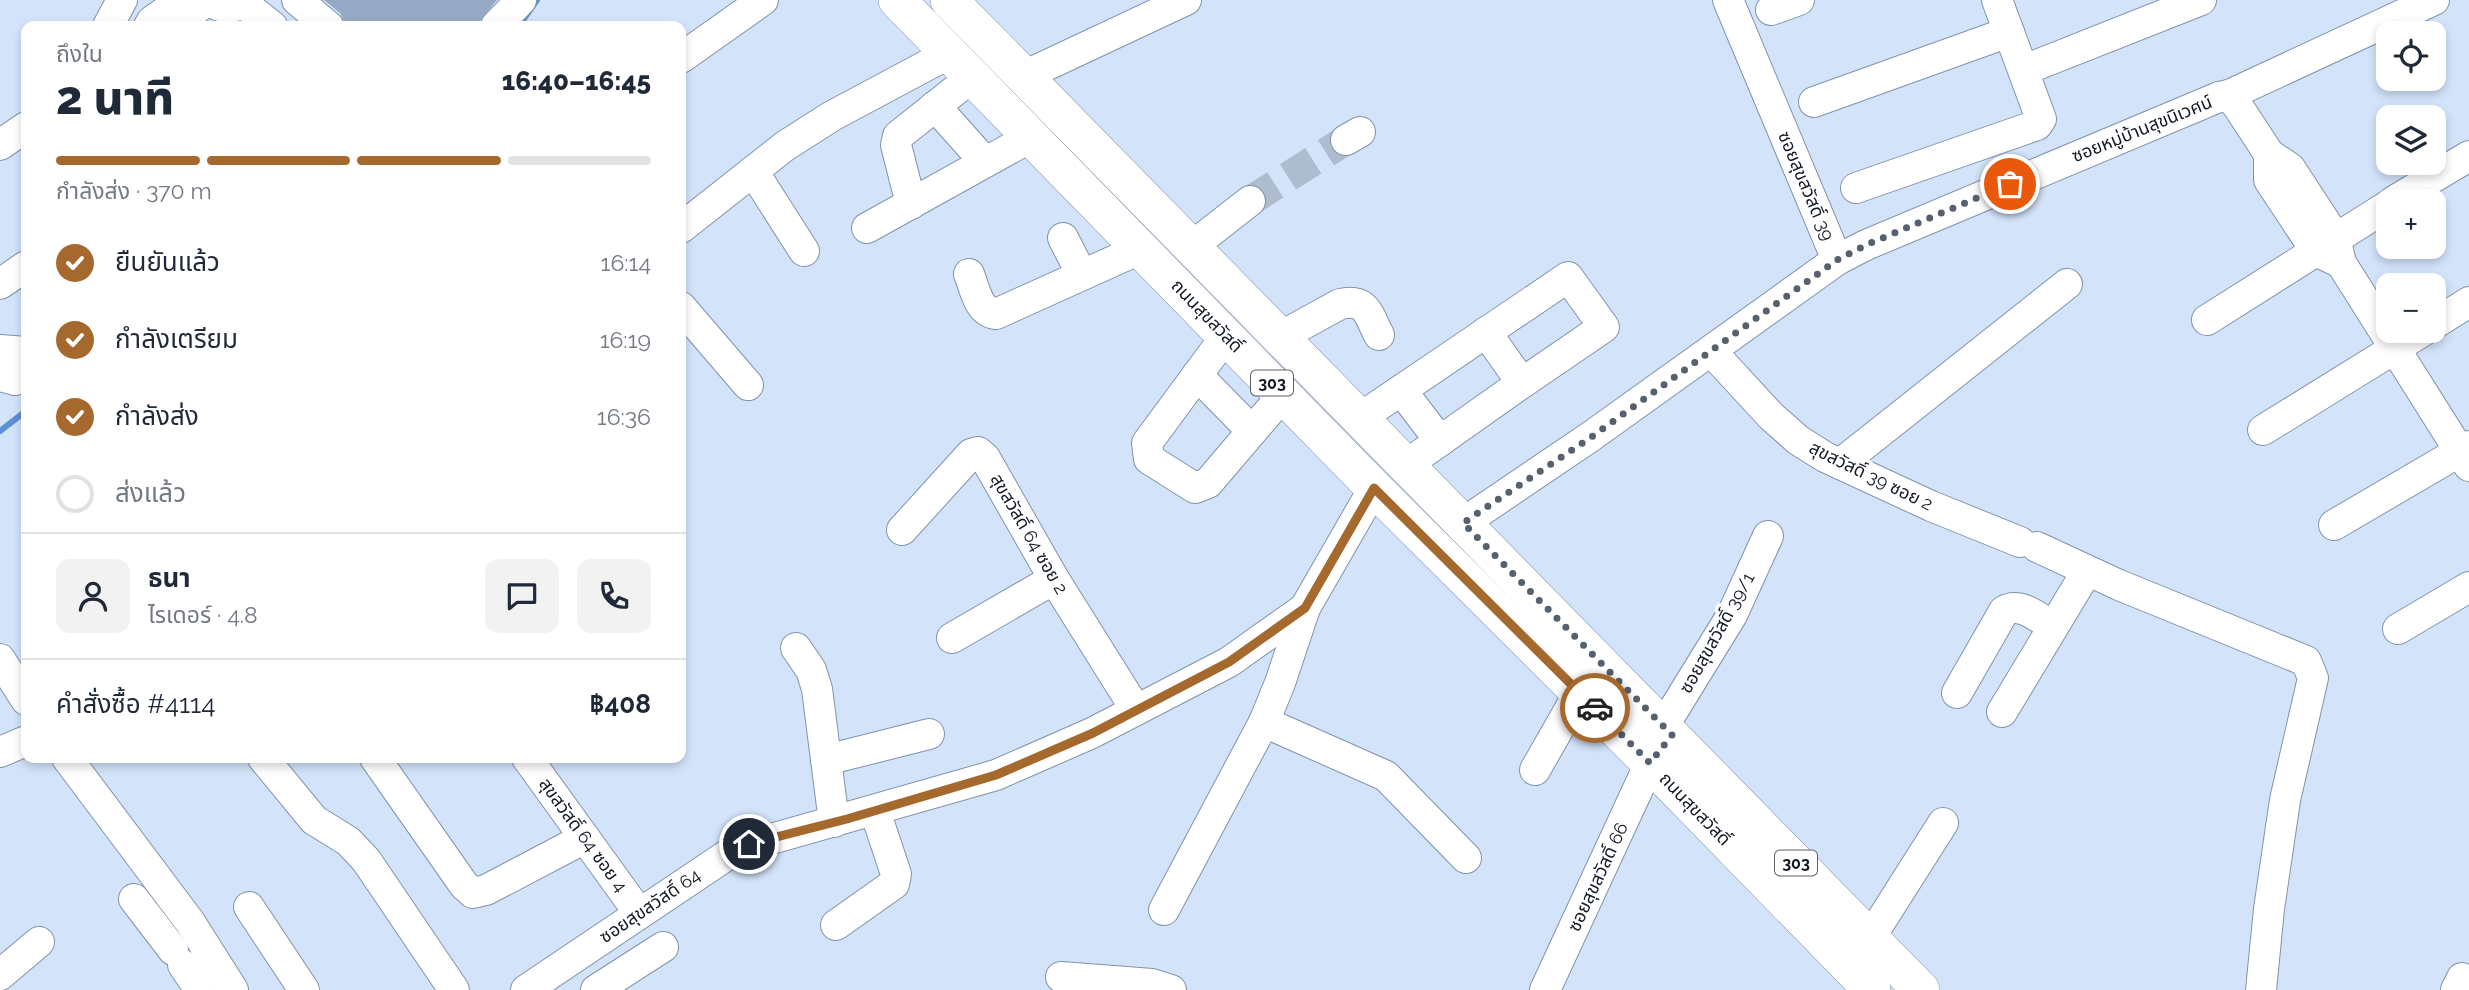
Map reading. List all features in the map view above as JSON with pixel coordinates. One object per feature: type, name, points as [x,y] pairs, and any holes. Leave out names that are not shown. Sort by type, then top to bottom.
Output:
[{"type":"main road","name":"ถนนสุขสวัสดิ์","points":[[897,0],[1374,488],[1579,692],[1662,742],[1870,937],[1921,990]]},
{"type":"main road","name":"ถนนสุขสวัสดิ์","points":[[949,0],[1463,523],[1662,742],[1872,990]]},
{"type":"street","points":[[111,21],[122,0]]},
{"type":"street","points":[[153,20],[182,0]]},
{"type":"street","points":[[153,20],[209,0],[220,7],[228,8],[244,1],[266,21]]},
{"type":"street","points":[[297,0],[322,21]]},
{"type":"street","points":[[501,21],[521,0]]},
{"type":"street","points":[[686,54],[763,0]]},
{"type":"street","name":"ซอยสุขสวัสดิ์ 39","points":[[1463,523],[1590,438],[1837,260],[1728,0]]},
{"type":"street","points":[[1771,10],[1799,0]]},
{"type":"street","points":[[1856,188],[2037,125],[2041,119],[2039,111],[1997,0]]},
{"type":"street","points":[[2024,70],[2201,0]]},
{"type":"street","points":[[2229,96],[2434,0]]},
{"type":"street","points":[[1024,76],[1167,4]]},
{"type":"street","points":[[1814,102],[2009,32]]},
{"type":"street","points":[[911,204],[896,145],[898,136],[935,106],[961,65]]},
{"type":"street","points":[[686,224],[785,146],[832,116],[961,65]]},
{"type":"street","name":"ซอยหมู่บ้านสุขนิเวศน์","points":[[1837,260],[1866,245],[2107,143],[2219,97],[2229,96],[2269,154],[2269,180],[2330,251]]},
{"type":"street","points":[[935,106],[985,162]]},
{"type":"street","points":[[0,145],[21,130]]},
{"type":"street","points":[[867,228],[1031,137]]},
{"type":"street","points":[[2414,189],[2469,156]]},
{"type":"street","points":[[753,171],[804,251]]},
{"type":"street","points":[[1191,247],[1250,201]]},
{"type":"street","points":[[2207,320],[2330,251],[2376,215]]},
{"type":"street","points":[[1063,238],[1082,275]]},
{"type":"street","points":[[969,274],[982,308],[988,313],[996,314],[1140,248]]},
{"type":"street","points":[[2330,251],[2466,455],[2334,525]]},
{"type":"street","points":[[0,284],[21,269]]},
{"type":"street","points":[[1360,418],[1568,277],[1604,327],[1406,465]]},
{"type":"street","points":[[1839,464],[2067,285]]},
{"type":"street","points":[[1280,337],[1340,304],[1349,302],[1358,302],[1363,306],[1379,335]]},
{"type":"street","points":[[2446,316],[2469,302]]},
{"type":"street","points":[[686,313],[748,385]]},
{"type":"street","points":[[1486,332],[1522,383]]},
{"type":"street","points":[[1226,336],[1147,443],[1149,459],[1195,488],[1200,488],[1208,483],[1283,395]]},
{"type":"street","points":[[2263,430],[2403,343]]},
{"type":"street","points":[[0,350],[21,352]]},
{"type":"street","name":"สุขสวัสดิ์ 39 ซอย 2","points":[[1711,352],[1771,416],[1798,440],[1839,464],[1931,506],[2029,544],[2087,571],[2306,661],[2313,678],[2285,800],[2269,909],[2261,990]]},
{"type":"street","points":[[1197,375],[1252,431]]},
{"type":"street","points":[[0,376],[15,380],[21,378]]},
{"type":"street","points":[[1401,390],[1440,441]]},
{"type":"street","name":"สุขสวัสดิ์ 64 ซอย 2","points":[[902,530],[971,454],[978,452],[985,458],[1054,579],[1136,710]]},
{"type":"street","name":"ซอยสุขสวัสดิ์ 64","points":[[526,990],[569,978],[639,913],[736,849],[996,775],[1093,733],[1229,662],[1305,608],[1374,488]]},
{"type":"street","name":"ซอยสุขสวัสดิ์ 39/1","points":[[1662,742],[1732,615],[1768,537]]},
{"type":"street","points":[[2002,712],[2087,571]]},
{"type":"street","points":[[952,638],[1054,579]]},
{"type":"street","points":[[2398,629],[2469,587]]},
{"type":"street","points":[[1957,692],[2004,611],[2012,606],[2020,607],[2053,626]]},
{"type":"street","points":[[1164,910],[1264,722],[1305,608]]},
{"type":"street","points":[[796,648],[811,670],[817,689],[834,822]]},
{"type":"street","points":[[0,659],[21,692]]},
{"type":"street","points":[[1535,770],[1579,692]]},
{"type":"street","points":[[1264,722],[1385,776],[1466,859]]},
{"type":"street","points":[[826,760],[929,734]]},
{"type":"street","name":"ซอยสุขสวัสดิ์ 66","points":[[1545,990],[1662,742]]},
{"type":"street","points":[[0,752],[21,743]]},
{"type":"street","points":[[71,763],[190,922],[233,990]]},
{"type":"street","points":[[267,763],[314,820],[348,841],[366,860],[454,990]]},
{"type":"street","points":[[378,763],[464,885],[473,893],[486,890],[584,838]]},
{"type":"street","name":"สุขสวัสดิ์ 64 ซอย 4","points":[[531,763],[639,913]]},
{"type":"street","points":[[836,925],[894,884],[896,874],[875,811]]},
{"type":"street","points":[[1870,937],[1943,823]]},
{"type":"street","points":[[134,899],[200,990]]},
{"type":"street","points":[[249,906],[304,990]]},
{"type":"street","points":[[0,975],[39,942]]},
{"type":"street","points":[[596,990],[663,947]]},
{"type":"street","points":[[1060,978],[1152,984],[1171,990]]},
{"type":"building","points":[[324,0],[497,0],[480,21],[344,21],[340,13]]},
{"type":"waterway","points":[[522,21],[537,0]]},
{"type":"waterway","points":[[0,431],[21,415]]},
{"type":"tunnel","points":[[1250,201],[1346,140]]},
{"type":"way so far","points":[[1595,708],[1650,763],[1672,735],[1463,523],[1590,438],[1837,260],[2010,184]]},
{"type":"route","points":[[749,844],[847,819],[996,775],[1093,733],[1229,662],[1305,608],[1374,488],[1595,708]]}]
